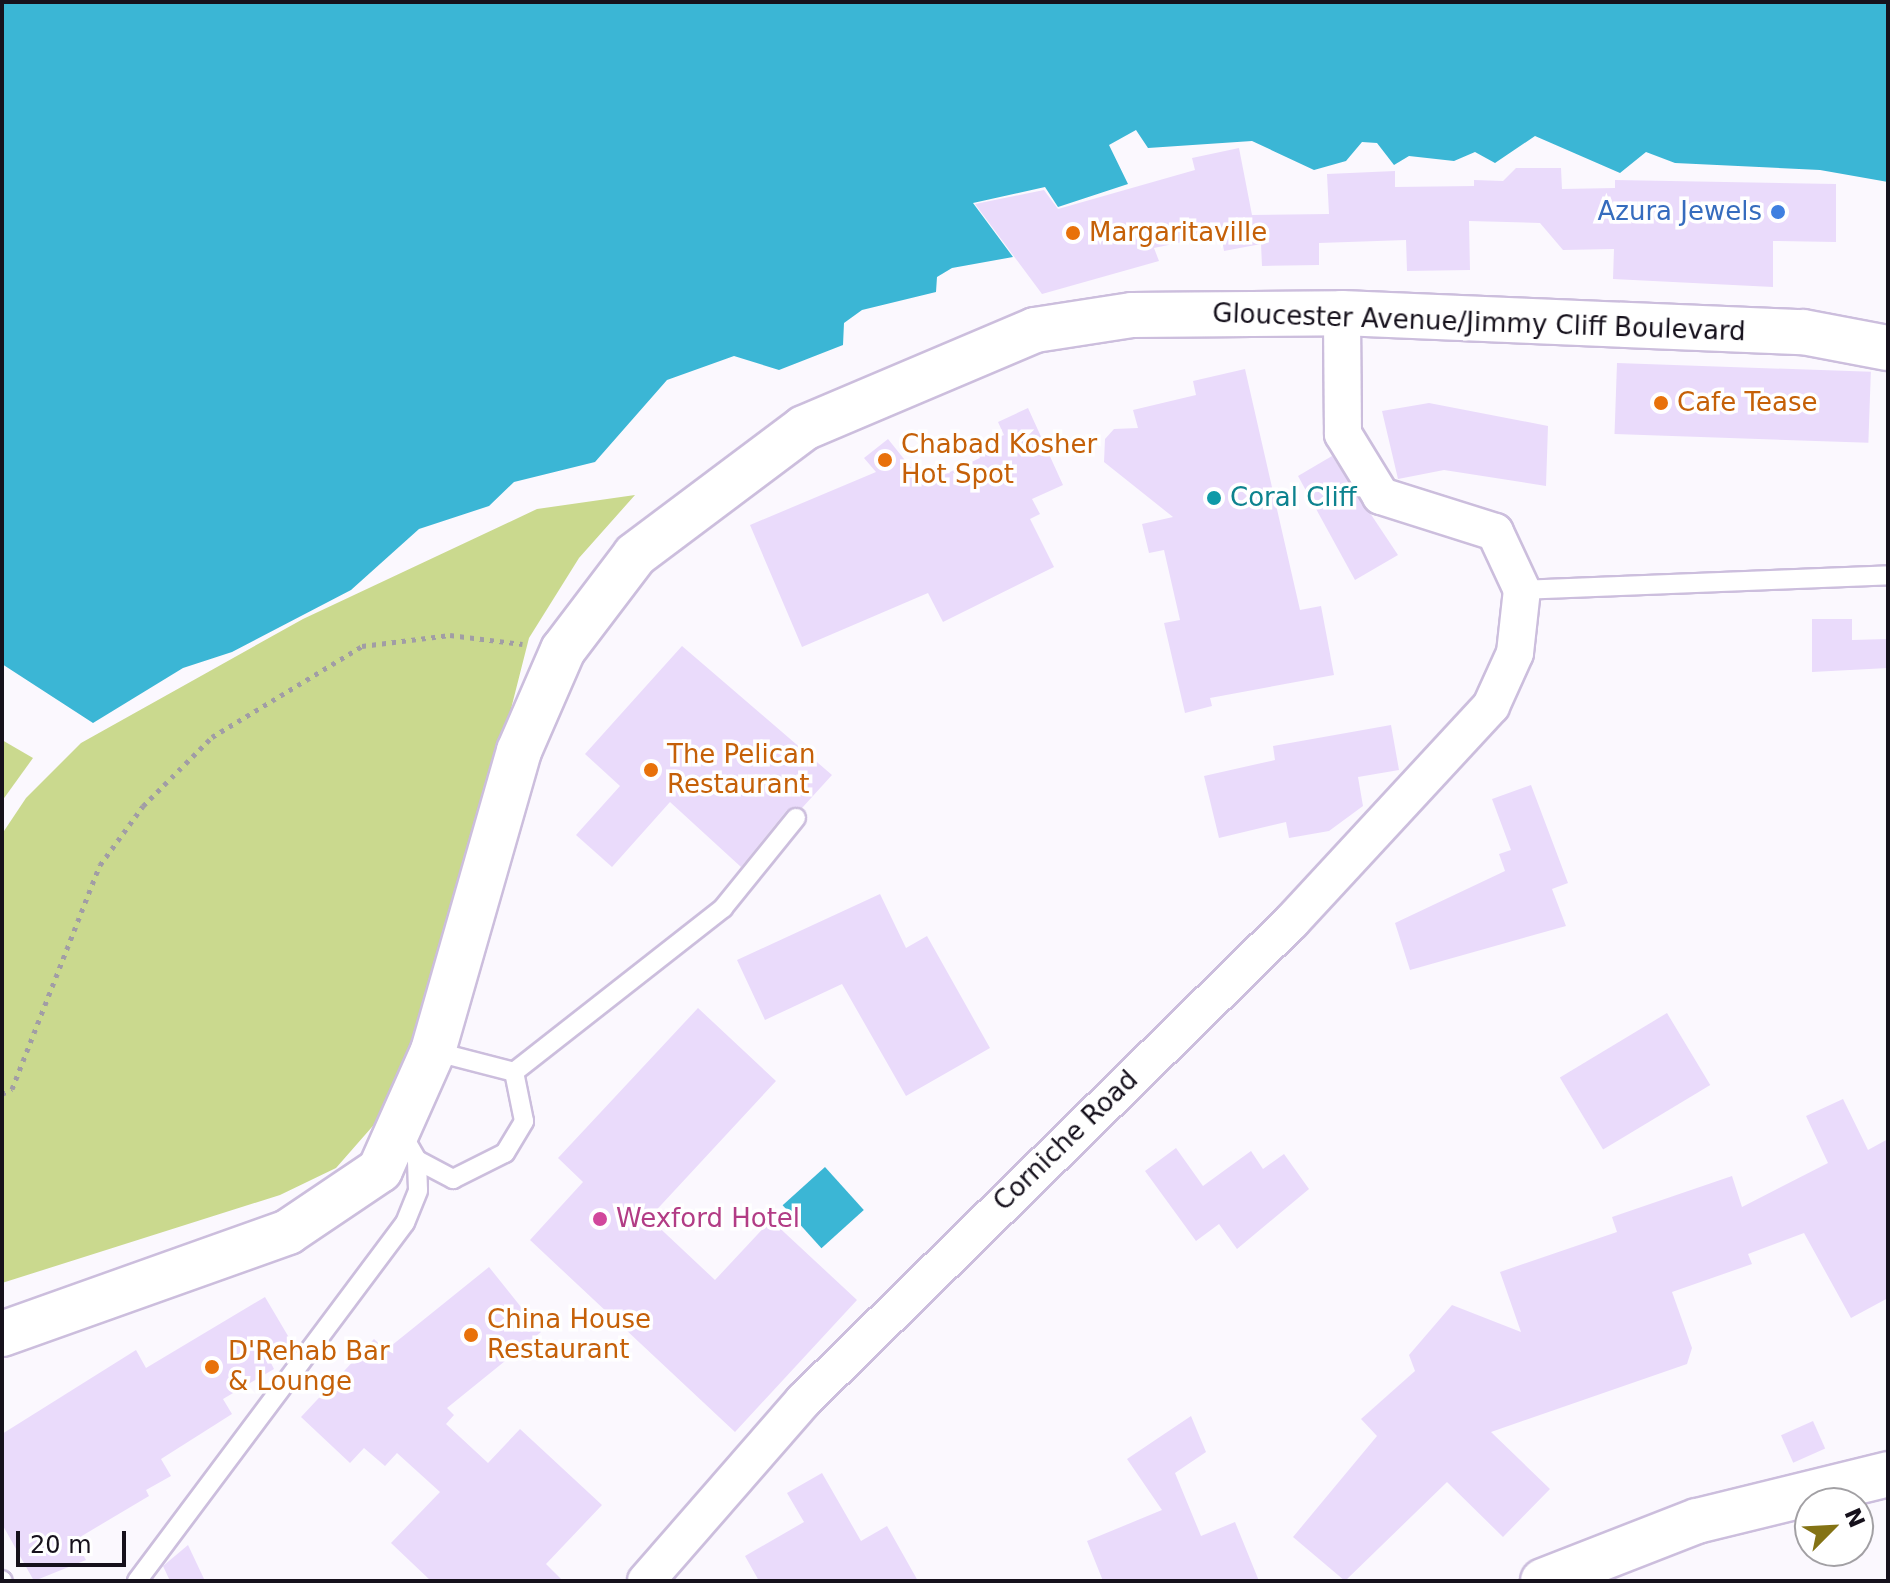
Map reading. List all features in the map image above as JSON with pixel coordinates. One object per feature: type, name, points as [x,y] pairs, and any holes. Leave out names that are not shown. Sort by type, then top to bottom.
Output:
[{"type":"main road","name":"Gloucester Avenue/Jimmy Cliff Boulevard","points":[[2,1334],[288,1232],[380,1170],[408,1145],[519,751],[563,650],[635,555],[804,428],[1035,330],[1132,315],[1342,313],[1803,332],[1888,348]]},
{"type":"main road","points":[[1543,1581],[1697,1521],[1888,1474]]},
{"type":"street","points":[[1342,313],[1343,434],[1381,496],[1495,532],[1522,590]]},
{"type":"street","name":"Corniche Road","points":[[646,1581],[803,1401],[1292,921],[1491,706],[1515,653],[1522,590]]},
{"type":"lane","points":[[1522,590],[1888,575]]},
{"type":"lane","points":[[514,1072],[723,908],[796,818]]},
{"type":"lane","points":[[433,1051],[514,1072]]},
{"type":"lane","points":[[408,1145],[453,1179],[505,1153],[524,1121],[514,1072]]},
{"type":"lane","points":[[137,1581],[405,1223],[418,1190],[408,1145]]},
{"type":"path","points":[[2,1094],[12,1089],[100,865],[143,806],[212,737],[362,646],[450,635],[563,650]]},
{"type":"green space","points":[[635,495],[579,558],[529,638],[425,1048],[393,1103],[336,1168],[280,1195],[2,1283],[2,834],[26,798],[81,743],[303,619],[537,509]]},
{"type":"green space","points":[[2,740],[33,758],[2,801]]},
{"type":"water","points":[[2,2],[1888,2],[1888,182],[1820,170],[1675,163],[1646,152],[1620,173],[1535,136],[1495,163],[1475,152],[1454,161],[1409,156],[1394,165],[1377,143],[1362,142],[1346,161],[1314,170],[1252,141],[1148,148],[1136,130],[1109,145],[1128,184],[1058,207],[1045,187],[973,203],[1013,257],[952,268],[937,277],[936,292],[862,310],[844,323],[843,345],[779,370],[734,356],[667,380],[595,462],[514,482],[489,506],[419,529],[351,590],[232,652],[183,668],[93,723],[2,664]]},
{"type":"water","points":[[825,1167],[864,1210],[821,1248],[783,1205]]},
{"type":"building","points":[[1239,148],[1252,215],[1329,214],[1327,174],[1395,171],[1395,187],[1474,186],[1474,180],[1503,181],[1516,168],[1561,168],[1562,189],[1615,188],[1615,180],[1836,184],[1836,242],[1773,241],[1773,287],[1613,279],[1614,249],[1563,250],[1540,223],[1469,221],[1470,270],[1407,271],[1406,240],[1319,243],[1319,265],[1262,266],[1261,244],[1224,251],[1221,234],[1154,248],[1159,261],[1042,294],[975,204],[1044,190],[1058,209],[1195,170],[1192,158]]},
{"type":"building","points":[[1617,363],[1871,372],[1868,443],[1615,434]]},
{"type":"building","name":"Coral Cliff","points":[[1245,369],[1300,610],[1321,606],[1334,675],[1210,698],[1212,706],[1185,713],[1164,623],[1180,620],[1164,550],[1149,553],[1142,524],[1173,517],[1104,462],[1105,439],[1114,429],[1138,428],[1133,410],[1196,395],[1193,381]]},
{"type":"building","points":[[1429,403],[1548,426],[1546,486],[1444,470],[1398,479],[1382,411]]},
{"type":"building","points":[[1028,408],[1063,485],[1032,499],[1040,514],[1030,519],[1054,567],[943,622],[928,593],[802,647],[750,525],[876,472],[864,458],[888,439],[924,484],[980,458],[975,448],[1004,435],[998,422]]},
{"type":"building","points":[[1332,456],[1398,555],[1355,580],[1298,476]]},
{"type":"building","points":[[1812,619],[1852,619],[1852,640],[1888,639],[1888,668],[1812,672]]},
{"type":"building","points":[[682,646],[832,775],[802,808],[787,810],[741,867],[670,802],[612,867],[576,835],[620,786],[585,754]]},
{"type":"building","points":[[1391,725],[1399,770],[1358,777],[1363,806],[1329,831],[1289,838],[1286,822],[1219,838],[1204,776],[1275,760],[1273,746]]},
{"type":"building","points":[[1531,785],[1568,883],[1552,889],[1566,926],[1410,970],[1395,923],[1505,871],[1499,854],[1511,850],[1492,799]]},
{"type":"building","points":[[880,894],[906,948],[927,936],[990,1048],[906,1096],[842,984],[765,1020],[737,960]]},
{"type":"building","name":"Wexford Hotel","points":[[698,1008],[776,1081],[649,1218],[715,1280],[771,1220],[857,1300],[735,1432],[530,1240],[583,1182],[558,1158]]},
{"type":"building","points":[[1667,1013],[1710,1085],[1603,1149],[1560,1077]]},
{"type":"building","points":[[1843,1099],[1868,1150],[1888,1139],[1888,1298],[1851,1318],[1804,1233],[1748,1254],[1752,1264],[1672,1292],[1692,1348],[1687,1364],[1491,1432],[1550,1489],[1503,1537],[1447,1482],[1345,1581],[1293,1537],[1377,1436],[1361,1419],[1415,1371],[1409,1355],[1452,1305],[1521,1332],[1500,1272],[1617,1232],[1612,1217],[1732,1176],[1742,1207],[1828,1163],[1806,1116]]},
{"type":"building","points":[[1176,1148],[1203,1186],[1251,1151],[1263,1169],[1284,1154],[1309,1189],[1237,1249],[1219,1224],[1196,1241],[1145,1171]]},
{"type":"building","points":[[489,1267],[541,1332],[447,1408],[454,1415],[446,1424],[488,1463],[520,1429],[602,1505],[546,1564],[563,1581],[431,1581],[391,1543],[440,1492],[397,1453],[385,1466],[364,1448],[350,1463],[301,1417],[374,1339],[386,1350]]},
{"type":"building","points":[[265,1297],[291,1341],[267,1355],[274,1369],[223,1399],[232,1414],[161,1459],[171,1476],[146,1490],[149,1496],[75,1540],[86,1560],[34,1581],[2,1524],[2,1434],[136,1350],[146,1368]]},
{"type":"building","points":[[1191,1416],[1206,1452],[1175,1473],[1201,1536],[1235,1522],[1259,1581],[1103,1581],[1087,1541],[1162,1510],[1127,1459]]},
{"type":"building","points":[[1813,1421],[1825,1448],[1793,1463],[1781,1435]]},
{"type":"building","points":[[822,1473],[861,1541],[887,1526],[918,1581],[759,1581],[745,1556],[804,1522],[787,1493]]},
{"type":"building","points":[[188,1545],[205,1581],[170,1581],[163,1566]]},
{"type":"place","name":"Azura Jewels","points":[[1778,212]]},
{"type":"place","name":"Margaritaville","points":[[1073,233]]},
{"type":"place","name":"Cafe Tease","points":[[1661,403]]},
{"type":"place","name":"Chabad Kosher Hot Spot","points":[[885,460]]},
{"type":"place","name":"Coral Cliff","points":[[1214,498]]},
{"type":"place","name":"The Pelican Restaurant","points":[[651,770]]},
{"type":"place","name":"Wexford Hotel","points":[[600,1219]]},
{"type":"place","name":"China House Restaurant","points":[[471,1335]]},
{"type":"place","name":"D'Rehab Bar & Lounge","points":[[212,1367]]}]
